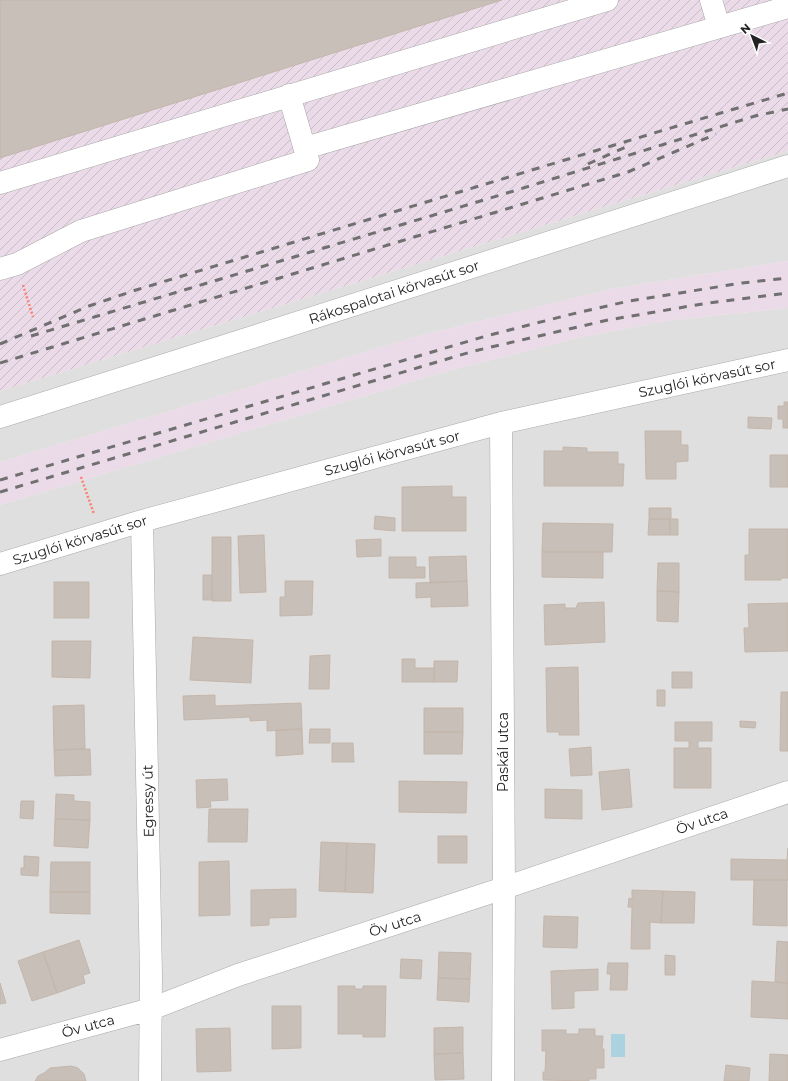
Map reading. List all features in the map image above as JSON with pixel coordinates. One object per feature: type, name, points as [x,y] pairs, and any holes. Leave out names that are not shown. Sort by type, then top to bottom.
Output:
[{"type":"street","points":[[0,183],[607,0]]},
{"type":"street","points":[[711,0],[718,27]]},
{"type":"street","points":[[305,148],[788,7]]},
{"type":"street","points":[[0,268],[17,264],[81,231],[308,160],[290,95]]},
{"type":"street","name":"Rákospalotai körvasút sor","points":[[0,417],[788,166]]},
{"type":"street","name":"Szuglói körvasút sor","points":[[0,564],[142,521],[501,423],[788,360]]},
{"type":"street","name":"Paskál utca","points":[[501,423],[504,888],[503,1081]]},
{"type":"street","name":"Egressy út","points":[[142,521],[151,975],[150,1081]]},
{"type":"street","name":"Öv utca","points":[[0,1050],[151,1009],[238,975],[504,888],[788,792]]},
{"type":"path","points":[[24,290],[34,317]]},
{"type":"path","points":[[81,477],[87,496]]},
{"type":"shaded area","points":[[0,0],[788,0],[788,151],[0,391]]},
{"type":"shaded area","points":[[788,151],[788,261],[611,289],[415,337],[0,462],[0,391]]},
{"type":"shaded area","points":[[788,261],[788,308],[666,321],[582,337],[451,370],[0,505],[0,462],[415,337],[611,289]]},
{"type":"shaded area","points":[[788,308],[788,1081],[0,1081],[0,505],[451,370],[582,337],[666,321]]},
{"type":"water","points":[[611,1034],[625,1034],[625,1057],[611,1057]]},
{"type":"building","points":[[0,0],[502,0],[0,158]]},
{"type":"building","points":[[784,402],[788,402],[788,428],[783,428],[783,419],[778,419],[778,406],[784,406]]},
{"type":"building","points":[[748,417],[772,418],[771,429],[748,428]]},
{"type":"building","points":[[645,431],[681,431],[681,445],[688,445],[688,461],[676,462],[676,479],[646,479]]},
{"type":"building","points":[[563,447],[587,448],[587,452],[618,452],[618,464],[624,464],[623,486],[544,486],[544,451],[563,451]]},
{"type":"building","points":[[770,455],[788,455],[788,487],[770,487]]},
{"type":"building","points":[[452,486],[452,497],[466,497],[466,531],[402,531],[402,487]]},
{"type":"building","points":[[649,508],[671,508],[671,519],[649,519]]},
{"type":"building","points":[[375,516],[395,518],[395,531],[374,529]]},
{"type":"building","points":[[649,519],[670,519],[670,535],[648,535]]},
{"type":"building","points":[[670,519],[678,519],[678,535],[670,535]]},
{"type":"building","points":[[543,523],[613,524],[612,552],[542,552]]},
{"type":"building","points":[[749,529],[788,529],[788,578],[781,578],[781,580],[745,580],[745,555],[749,555]]},
{"type":"building","points":[[264,535],[266,592],[240,593],[238,536]]},
{"type":"building","points":[[212,537],[231,537],[231,601],[212,601]]},
{"type":"building","points":[[381,539],[381,556],[357,557],[356,540]]},
{"type":"building","points":[[542,552],[603,552],[603,578],[542,577]]},
{"type":"building","points":[[466,556],[467,581],[430,583],[429,557]]},
{"type":"building","points":[[389,557],[416,557],[416,567],[425,567],[425,578],[389,578]]},
{"type":"building","points":[[658,563],[679,563],[679,592],[657,591]]},
{"type":"building","points":[[203,575],[212,575],[212,600],[203,600]]},
{"type":"building","points":[[285,581],[313,581],[312,615],[280,616],[280,597],[285,597]]},
{"type":"building","points":[[467,581],[468,606],[431,607],[431,597],[416,598],[416,583]]},
{"type":"building","points":[[54,582],[89,582],[89,618],[54,618]]},
{"type":"building","points":[[657,591],[679,592],[678,622],[657,621]]},
{"type":"building","points":[[604,602],[605,642],[545,645],[544,605],[565,604],[565,608],[576,608],[578,603]]},
{"type":"building","points":[[788,603],[788,651],[745,652],[744,628],[749,628],[748,604]]},
{"type":"building","points":[[193,637],[253,640],[251,683],[190,680]]},
{"type":"building","points":[[52,641],[91,641],[90,678],[52,677]]},
{"type":"building","points":[[330,655],[329,689],[309,689],[310,656]]},
{"type":"building","points":[[402,659],[415,659],[415,668],[434,668],[434,682],[402,682]]},
{"type":"building","points":[[434,661],[458,661],[457,682],[434,682]]},
{"type":"building","points":[[578,667],[579,735],[559,735],[559,732],[547,732],[546,668]]},
{"type":"building","points":[[672,672],[692,672],[692,688],[672,688]]},
{"type":"building","points":[[657,690],[665,690],[665,706],[657,706]]},
{"type":"building","points":[[781,692],[788,692],[788,751],[780,751]]},
{"type":"building","points":[[215,695],[215,706],[301,703],[302,729],[267,731],[267,720],[250,721],[250,717],[184,720],[183,696]]},
{"type":"building","points":[[84,705],[85,749],[54,750],[53,706]]},
{"type":"building","points":[[424,708],[463,708],[463,732],[424,732]]},
{"type":"building","points":[[740,721],[756,722],[755,728],[740,727]]},
{"type":"building","points":[[675,722],[712,722],[712,741],[698,741],[698,748],[711,748],[711,788],[674,788],[674,748],[689,748],[689,741],[675,741]]},
{"type":"building","points":[[302,729],[303,754],[276,756],[276,730]]},
{"type":"building","points":[[310,729],[330,729],[330,743],[309,743]]},
{"type":"building","points":[[424,732],[463,732],[462,754],[424,754]]},
{"type":"building","points":[[332,743],[353,743],[354,762],[332,762]]},
{"type":"building","points":[[591,747],[592,775],[571,776],[569,749]]},
{"type":"building","points":[[90,749],[91,775],[55,776],[54,750]]},
{"type":"building","points":[[629,769],[632,807],[602,810],[599,772]]},
{"type":"building","points":[[227,779],[228,800],[210,801],[211,807],[197,808],[196,780]]},
{"type":"building","points":[[399,781],[467,782],[466,813],[399,812]]},
{"type":"building","points":[[545,789],[582,790],[582,819],[545,818]]},
{"type":"building","points":[[56,794],[74,795],[74,801],[90,802],[90,820],[55,819]]},
{"type":"building","points":[[21,801],[34,801],[33,819],[20,818]]},
{"type":"building","points":[[209,809],[248,809],[247,842],[208,842]]},
{"type":"building","points":[[55,819],[90,820],[88,848],[54,846]]},
{"type":"building","points":[[438,836],[467,836],[467,863],[438,863]]},
{"type":"building","points":[[321,842],[347,843],[345,892],[319,891]]},
{"type":"building","points":[[347,843],[375,844],[373,893],[345,892]]},
{"type":"building","points":[[788,848],[788,880],[731,880],[731,859],[787,860]]},
{"type":"building","points":[[24,856],[39,857],[38,876],[21,875],[21,868],[24,868]]},
{"type":"building","points":[[229,861],[230,915],[199,916],[199,862]]},
{"type":"building","points":[[51,862],[90,862],[90,892],[50,892]]},
{"type":"building","points":[[754,880],[787,880],[787,926],[753,925]]},
{"type":"building","points":[[296,889],[296,917],[269,918],[269,925],[251,926],[251,890]]},
{"type":"building","points":[[632,890],[663,891],[661,923],[650,922],[650,949],[631,949],[632,907],[628,907],[629,898],[632,899]]},
{"type":"building","points":[[663,891],[695,892],[694,923],[661,923]]},
{"type":"building","points":[[50,892],[90,892],[90,914],[50,913]]},
{"type":"building","points":[[544,916],[578,917],[577,948],[543,947]]},
{"type":"building","points":[[79,940],[90,973],[83,975],[85,983],[57,993],[43,952]]},
{"type":"building","points":[[777,941],[788,942],[788,983],[775,982]]},
{"type":"building","points":[[43,952],[57,993],[32,1001],[18,961]]},
{"type":"building","points":[[439,952],[471,953],[470,979],[438,978]]},
{"type":"building","points":[[665,955],[675,956],[675,975],[665,975]]},
{"type":"building","points":[[401,959],[422,960],[421,979],[400,978]]},
{"type":"building","points":[[608,963],[628,963],[627,990],[610,990],[611,974],[607,974]]},
{"type":"building","points":[[598,969],[598,990],[574,991],[574,1008],[552,1009],[551,971]]},
{"type":"building","points":[[438,978],[470,979],[469,1002],[437,1000]]},
{"type":"building","points":[[752,981],[788,983],[788,1019],[751,1017]]},
{"type":"building","points":[[0,983],[6,1003],[0,1004]]},
{"type":"building","points":[[338,986],[355,986],[355,989],[363,989],[363,986],[386,986],[385,1037],[363,1037],[363,1034],[338,1034]]},
{"type":"building","points":[[272,1006],[301,1006],[301,1048],[272,1049]]},
{"type":"building","points":[[463,1027],[463,1053],[434,1054],[434,1028]]},
{"type":"building","points":[[230,1028],[231,1071],[197,1072],[196,1029]]},
{"type":"building","points":[[579,1029],[595,1029],[595,1036],[603,1036],[602,1049],[604,1049],[604,1068],[596,1068],[596,1079],[589,1079],[589,1081],[543,1080],[546,1051],[542,1051],[542,1030],[566,1030],[566,1034],[579,1034]]},
{"type":"building","points":[[463,1053],[464,1079],[435,1080],[434,1054]]},
{"type":"building","points":[[770,1054],[788,1055],[788,1081],[769,1081]]},
{"type":"building","points":[[726,1065],[750,1068],[749,1081],[724,1081]]},
{"type":"building","points":[[71,1066],[78,1068],[84,1074],[86,1081],[35,1081],[38,1076],[50,1068]]},
{"type":"railway","points":[[0,344],[89,306],[136,290],[788,93]]},
{"type":"railway","points":[[31,336],[517,190],[755,116],[788,109]]},
{"type":"railway","points":[[0,363],[628,172],[716,134]]},
{"type":"railway","points":[[588,164],[630,145]]},
{"type":"railway","points":[[0,480],[486,336],[629,301],[742,283],[788,278]]},
{"type":"railway","points":[[0,492],[474,351],[608,320],[708,303],[788,293]]}]
